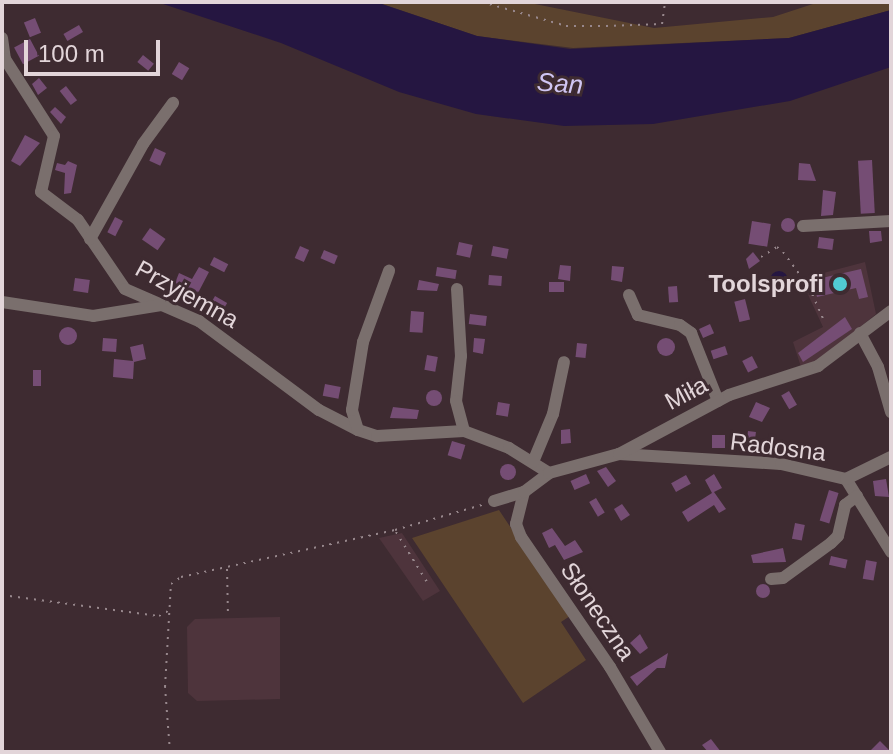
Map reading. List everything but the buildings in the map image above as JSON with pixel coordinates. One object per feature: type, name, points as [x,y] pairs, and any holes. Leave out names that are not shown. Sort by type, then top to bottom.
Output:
[{"type":"street","name":"Przyjemna","points":[[2,38],[5,59],[54,136],[41,192],[78,220],[125,289],[199,321],[319,410],[358,430],[377,436],[464,431],[533,462],[549,473]]},
{"type":"street","points":[[90,239],[143,144],[173,103]]},
{"type":"street","points":[[803,226],[891,221]]},
{"type":"street","points":[[358,430],[352,410],[363,342],[389,271]]},
{"type":"street","points":[[457,289],[459,410],[464,431]]},
{"type":"street","points":[[629,295],[638,315],[680,325],[691,333],[718,401]]},
{"type":"street","points":[[2,302],[93,316],[161,305]]},
{"type":"street","name":"Miła","points":[[494,501],[524,492],[549,473],[619,454],[718,401],[804,373],[891,311]]},
{"type":"street","points":[[860,333],[878,367],[891,412]]},
{"type":"street","points":[[533,462],[553,414],[564,362]]},
{"type":"street","points":[[450,430],[459,410]]},
{"type":"street","name":"Radosna","points":[[619,454],[781,464],[846,479],[891,552]]},
{"type":"street","points":[[846,479],[891,457]]},
{"type":"street","name":"Słoneczna","points":[[524,492],[516,524],[521,537],[610,667],[660,752]]},
{"type":"street","points":[[771,579],[783,578],[831,543],[838,536],[845,505],[857,496]]},
{"type":"path","points":[[482,2],[540,21],[606,26],[662,24],[665,2]]},
{"type":"path","points":[[761,257],[777,247],[783,252],[809,287],[823,318]]},
{"type":"path","points":[[170,752],[165,687],[171,584],[181,577],[395,530],[494,501]]},
{"type":"path","points":[[395,530],[427,582]]},
{"type":"path","points":[[227,567],[228,617]]},
{"type":"path","points":[[2,595],[159,616],[169,611]]},
{"type":"shaded area","points":[[376,2],[525,2],[654,28],[773,17],[819,2],[891,2],[891,10],[789,38],[573,48],[477,36]]},
{"type":"shaded area","points":[[865,262],[876,314],[822,358],[801,367],[793,342],[823,327],[804,286],[812,276]]},
{"type":"shaded area","points":[[499,510],[570,616],[561,622],[586,660],[523,703],[412,538]]},
{"type":"shaded area","points":[[402,533],[440,591],[423,601],[379,538]]},
{"type":"shaded area","points":[[280,617],[280,699],[197,701],[188,693],[187,627],[195,619]]},
{"type":"water","name":"San","points":[[157,2],[376,2],[477,36],[570,49],[789,38],[891,10],[891,67],[790,101],[653,124],[564,126],[476,114],[399,92],[281,43]]},
{"type":"water","points":[[779,271],[788,280],[779,289],[770,280]]},
{"type":"place","name":"Toolsprofi","points":[[840,284]]}]
